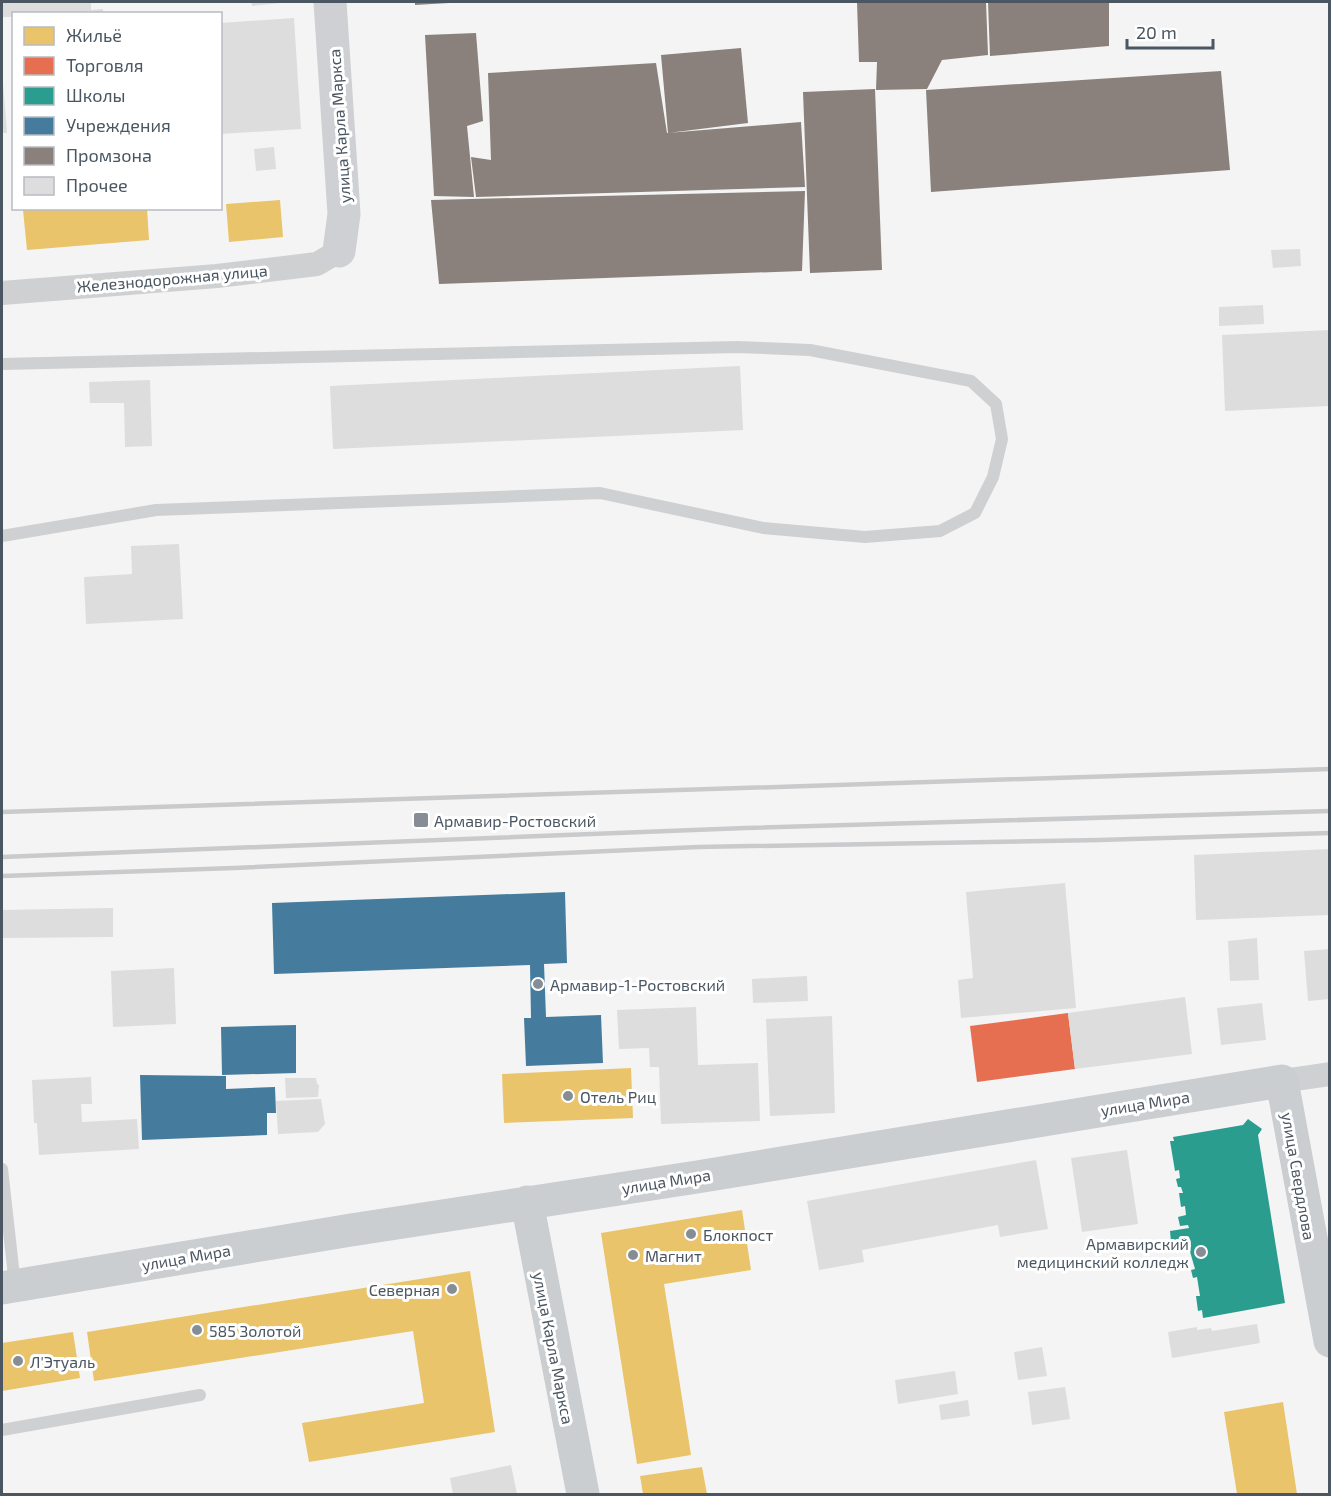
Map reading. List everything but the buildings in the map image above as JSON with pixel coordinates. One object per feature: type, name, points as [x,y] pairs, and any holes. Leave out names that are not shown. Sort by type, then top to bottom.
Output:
[{"type":"main road","name":"улица Мира","points":[[8,1287],[1282,1081]]},
{"type":"main road","name":"улица Свердлова","points":[[1282,1081],[1329,1341]]},
{"type":"main road","name":"улица Карла Маркса","points":[[527,1202],[583,1494]]},
{"type":"street","name":"улица Карла Маркса","points":[[330,2],[344,214],[339,251]]},
{"type":"street","name":"Железнодорожная улица","points":[[2,293],[217,276],[317,264],[339,251]]},
{"type":"street","name":"улица Мира","points":[[1282,1081],[1329,1074]]},
{"type":"lane","points":[[2,364],[737,347],[810,350],[971,381],[996,404],[1002,439],[993,477],[975,513],[940,531],[866,537],[763,528],[600,493],[156,510],[2,536]]},
{"type":"lane","points":[[2,1169],[8,1287]]},
{"type":"lane","points":[[2,1430],[201,1395]]},
{"type":"railway","points":[[2,812],[1330,769]]},
{"type":"railway","points":[[2,857],[745,828],[1330,811]]},
{"type":"railway","points":[[2,876],[698,847],[1100,840],[1330,833]]},
{"type":"place","name":"Армавир-Ростовский","points":[[421,820]]},
{"type":"place","name":"Армавир-1-Ростовский","points":[[538,984]]},
{"type":"place","name":"Отель Риц","points":[[568,1096]]},
{"type":"place","name":"Блокпост","points":[[691,1234]]},
{"type":"place","name":"Армавирский медицинский колледж","points":[[1201,1252]]},
{"type":"place","name":"Магнит","points":[[633,1255]]},
{"type":"place","name":"Северная","points":[[452,1289]]},
{"type":"place","name":"585 Золотой","points":[[197,1330]]},
{"type":"place","name":"Л'Этуаль","points":[[18,1361]]}]
